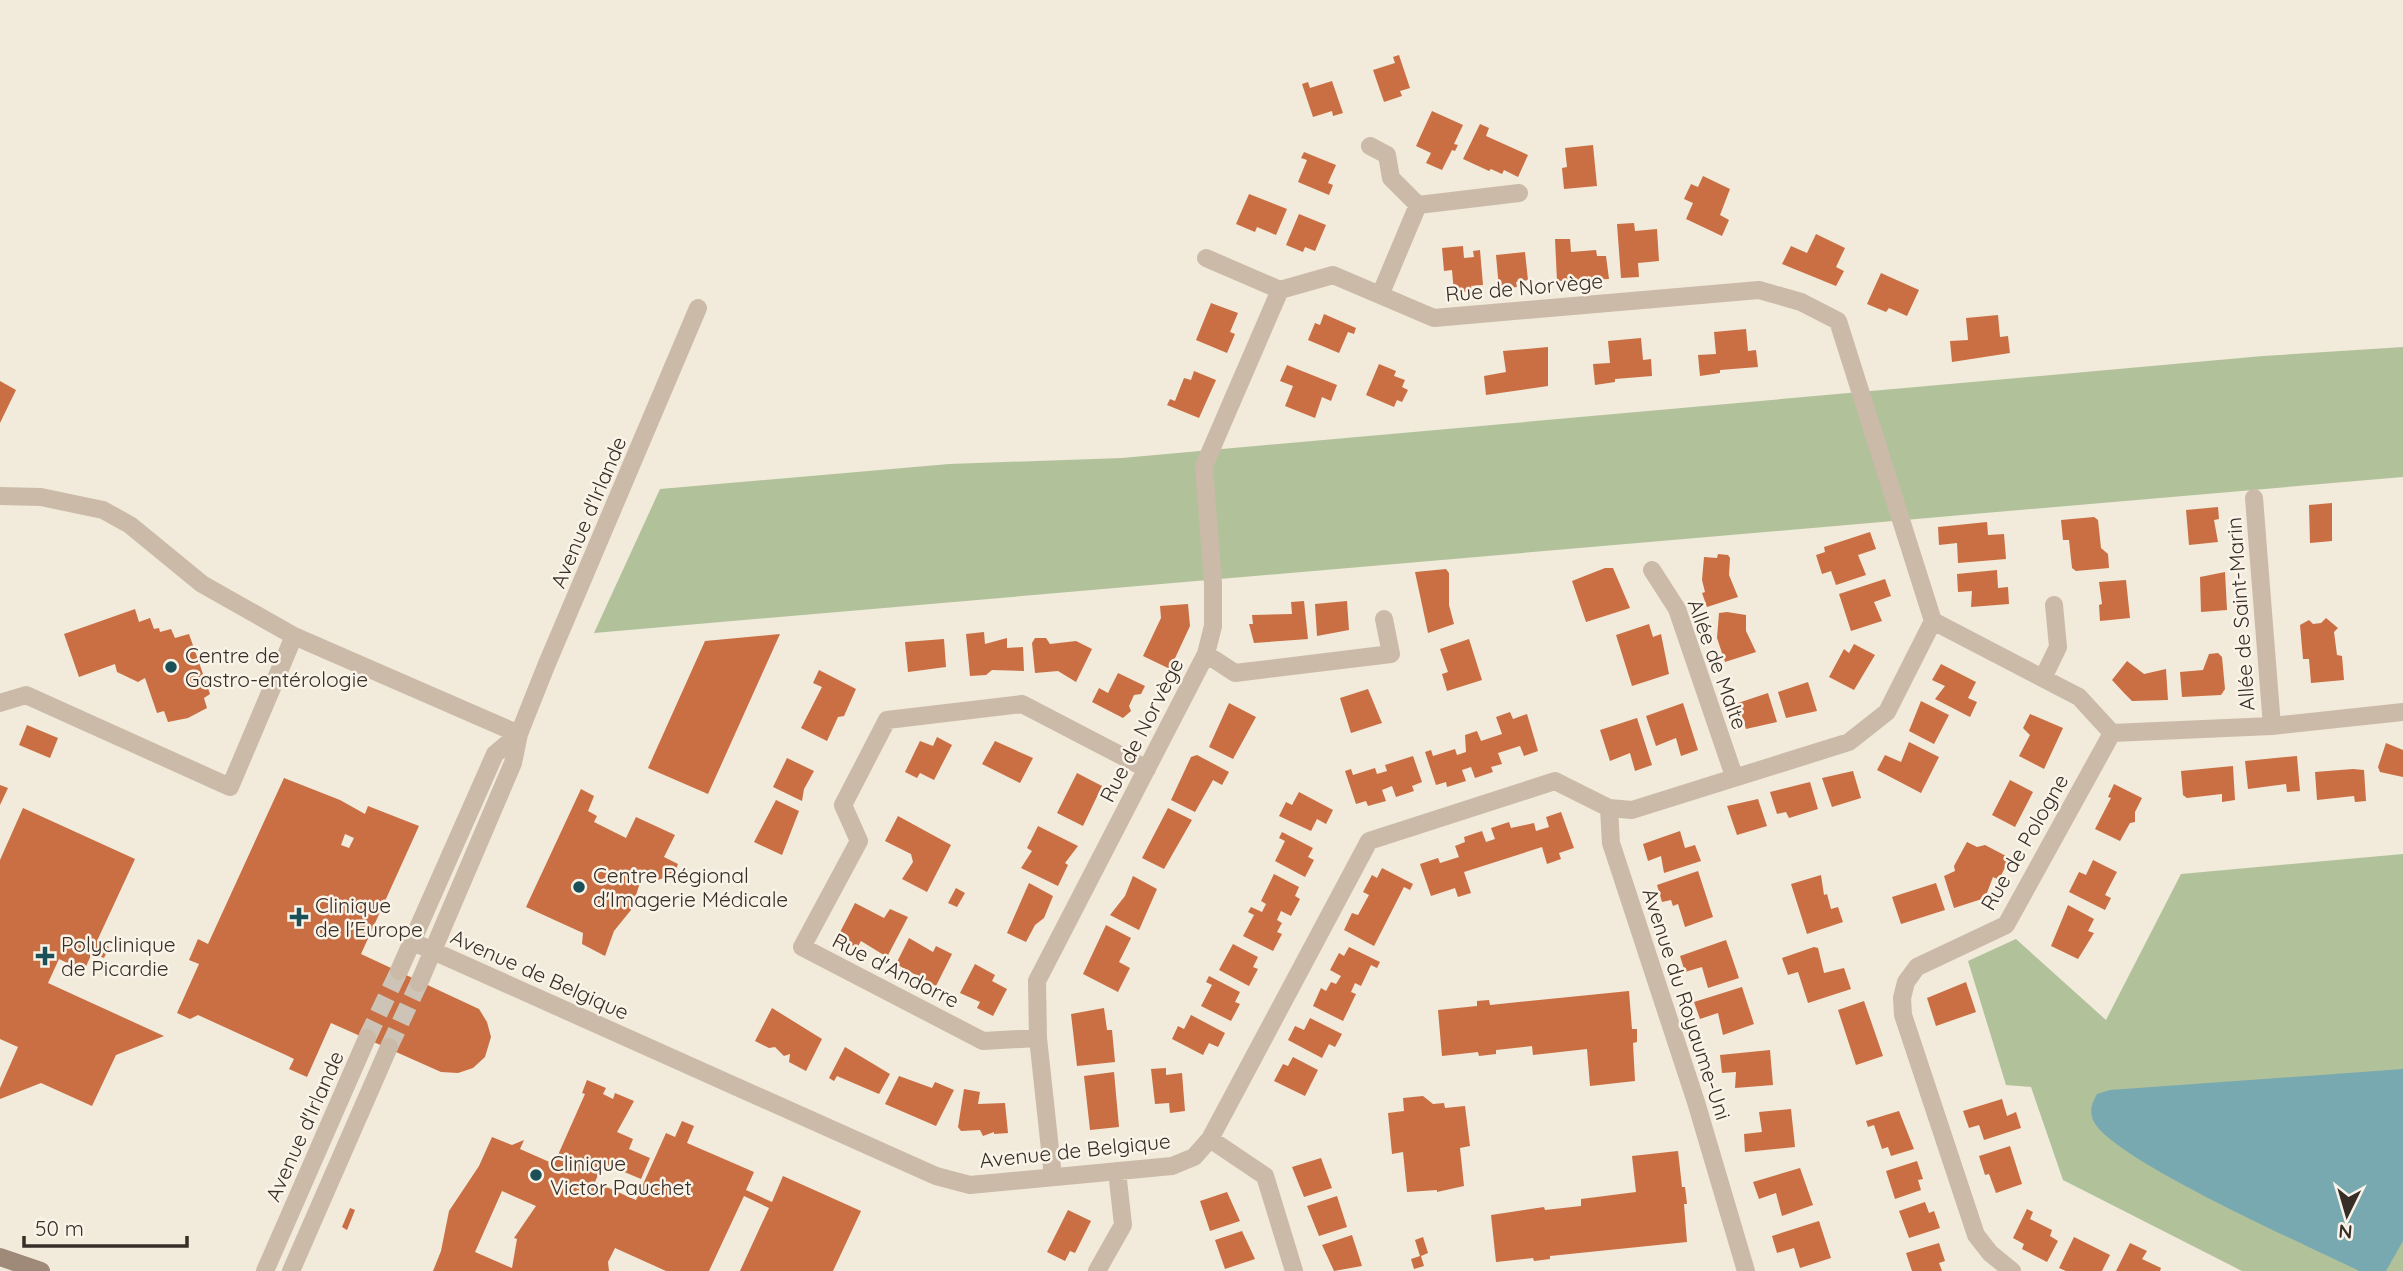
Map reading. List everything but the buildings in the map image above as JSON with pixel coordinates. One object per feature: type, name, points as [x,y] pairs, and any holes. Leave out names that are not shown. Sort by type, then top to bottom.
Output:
[{"type":"street","points":[[1370,146],[1387,155],[1391,178],[1418,205]]},
{"type":"street","points":[[1418,205],[1519,194]]},
{"type":"street","points":[[1381,293],[1418,205]]},
{"type":"street","points":[[1206,258],[1280,290]]},
{"type":"street","name":"Rue de Norvège","points":[[1053,1177],[1038,1038],[1037,981],[1206,654],[1213,626],[1213,584],[1205,466],[1280,290],[1333,275],[1381,293],[1434,318],[1759,290],[1801,302],[1838,321],[1933,621]]},
{"type":"street","name":"Avenue d'Irlande","points":[[419,983],[513,763],[519,734],[698,308]]},
{"type":"street","points":[[0,496],[41,497],[103,510],[130,525],[202,584],[295,636],[519,734]]},
{"type":"street","name":"Allée de Saint-Marin","points":[[2254,498],[2272,726]]},
{"type":"street","name":"Allée de Malte","points":[[1652,570],[1677,609],[1734,776]]},
{"type":"street","points":[[2043,678],[2058,647],[2054,605]]},
{"type":"street","points":[[1206,654],[1235,673],[1391,654],[1384,619]]},
{"type":"street","points":[[1609,808],[1632,810],[1849,742],[1887,712],[1933,621],[2079,697],[2112,733],[2272,726],[2403,712]]},
{"type":"street","points":[[0,703],[26,695],[230,787],[295,636]]},
{"type":"street","name":"Rue d'Andorre","points":[[1038,1038],[983,1041],[802,947],[859,841],[842,805],[887,720],[900,718],[1022,704],[1147,769]]},
{"type":"street","name":"Rue de Pologne","points":[[2012,1271],[1990,1253],[1976,1235],[1903,1015],[1902,998],[1906,982],[1917,967],[2006,925],[2112,733]]},
{"type":"street","name":"Avenue d'Irlande","points":[[399,971],[495,754],[519,734]]},
{"type":"street","name":"Avenue de Belgique","points":[[412,942],[936,1176],[970,1185],[1172,1166],[1194,1157],[1210,1139],[1369,841],[1555,781],[1609,808]]},
{"type":"street","name":"Avenue du Royaume-Uni","points":[[1609,808],[1611,843],[1696,1102],[1746,1271]]},
{"type":"street","name":"Avenue d'Irlande","points":[[265,1271],[367,1038]]},
{"type":"street","points":[[291,1271],[390,1048]]},
{"type":"street","points":[[1210,1139],[1265,1176],[1294,1271]]},
{"type":"street","points":[[1097,1271],[1123,1224],[1117,1171]]},
{"type":"street","points":[[0,1257],[41,1271]]},
{"type":"green space","points":[[2403,347],[2403,477],[594,633],[660,489],[949,464],[1122,458],[2263,356]]},
{"type":"green space","points":[[2403,854],[2403,1271],[2242,1271],[2063,1180],[2031,1087],[2006,1085],[1968,961],[2016,939],[2106,1020],[2181,874]]},
{"type":"water","points":[[2403,1069],[2403,1241],[2386,1271],[2359,1271],[2214,1201],[2134,1156],[2107,1136],[2093,1120],[2091,1113],[2097,1094],[2110,1090]]},
{"type":"tunnel","points":[[367,1038],[399,971]]},
{"type":"tunnel","points":[[389,1047],[419,983]]},
{"type":"place","name":"Centre de Gastro-entérologie","points":[[171,667]]},
{"type":"place","name":"Centre Régional d'Imagerie Médicale","points":[[579,887]]},
{"type":"place","name":"Clinique de l'Europe","points":[[299,917]]},
{"type":"place","name":"Polyclinique de Picardie","points":[[45,956]]},
{"type":"place","name":"Clinique Victor Pauchet","points":[[536,1175]]}]
